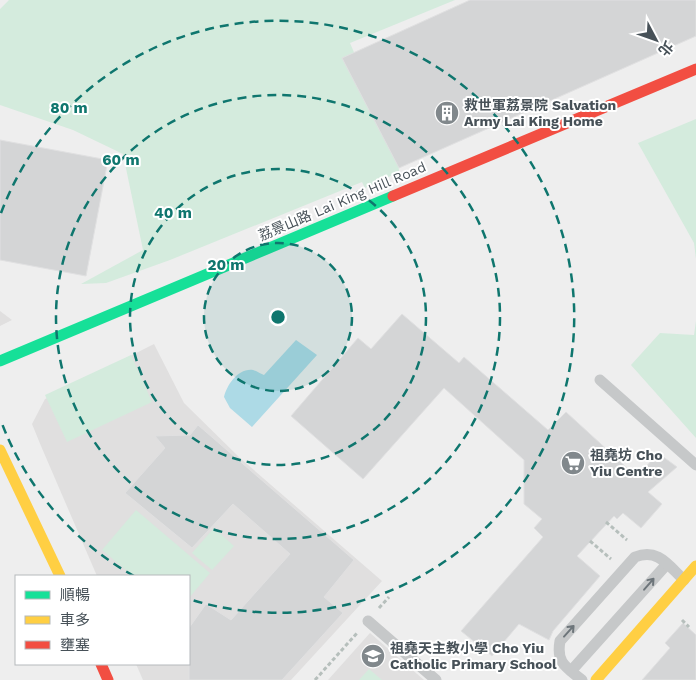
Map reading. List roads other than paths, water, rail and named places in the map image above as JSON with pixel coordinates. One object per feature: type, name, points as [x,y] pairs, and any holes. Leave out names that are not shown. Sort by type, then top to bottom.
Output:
[{"type":"main road","name":"荔景山路 Lai King Hill Road","points":[[0,362],[696,69]]},
{"type":"main road","points":[[0,450],[60,575]]},
{"type":"main road","points":[[596,680],[696,566]]},
{"type":"main road","points":[[101,665],[108,680]]},
{"type":"lane","points":[[600,380],[696,465]]},
{"type":"lane","points":[[582,680],[562,663],[558,652],[560,641],[635,557],[646,553],[657,555],[684,580]]},
{"type":"lane","points":[[572,671],[667,564]]},
{"type":"lane","points":[[368,621],[436,680]]},
{"type":"water","points":[[296,340],[317,355],[252,427],[230,408],[224,397],[228,387],[238,374],[248,370],[264,375]]},
{"type":"place","name":"救世軍荔景院 Salvation Army Lai King Home","points":[[447,113]]},
{"type":"place","name":"祖堯坊 Cho Yiu Centre","points":[[573,463]]},
{"type":"place","name":"祖堯天主教小學 Cho Yiu Catholic Primary School","points":[[373,656]]}]
